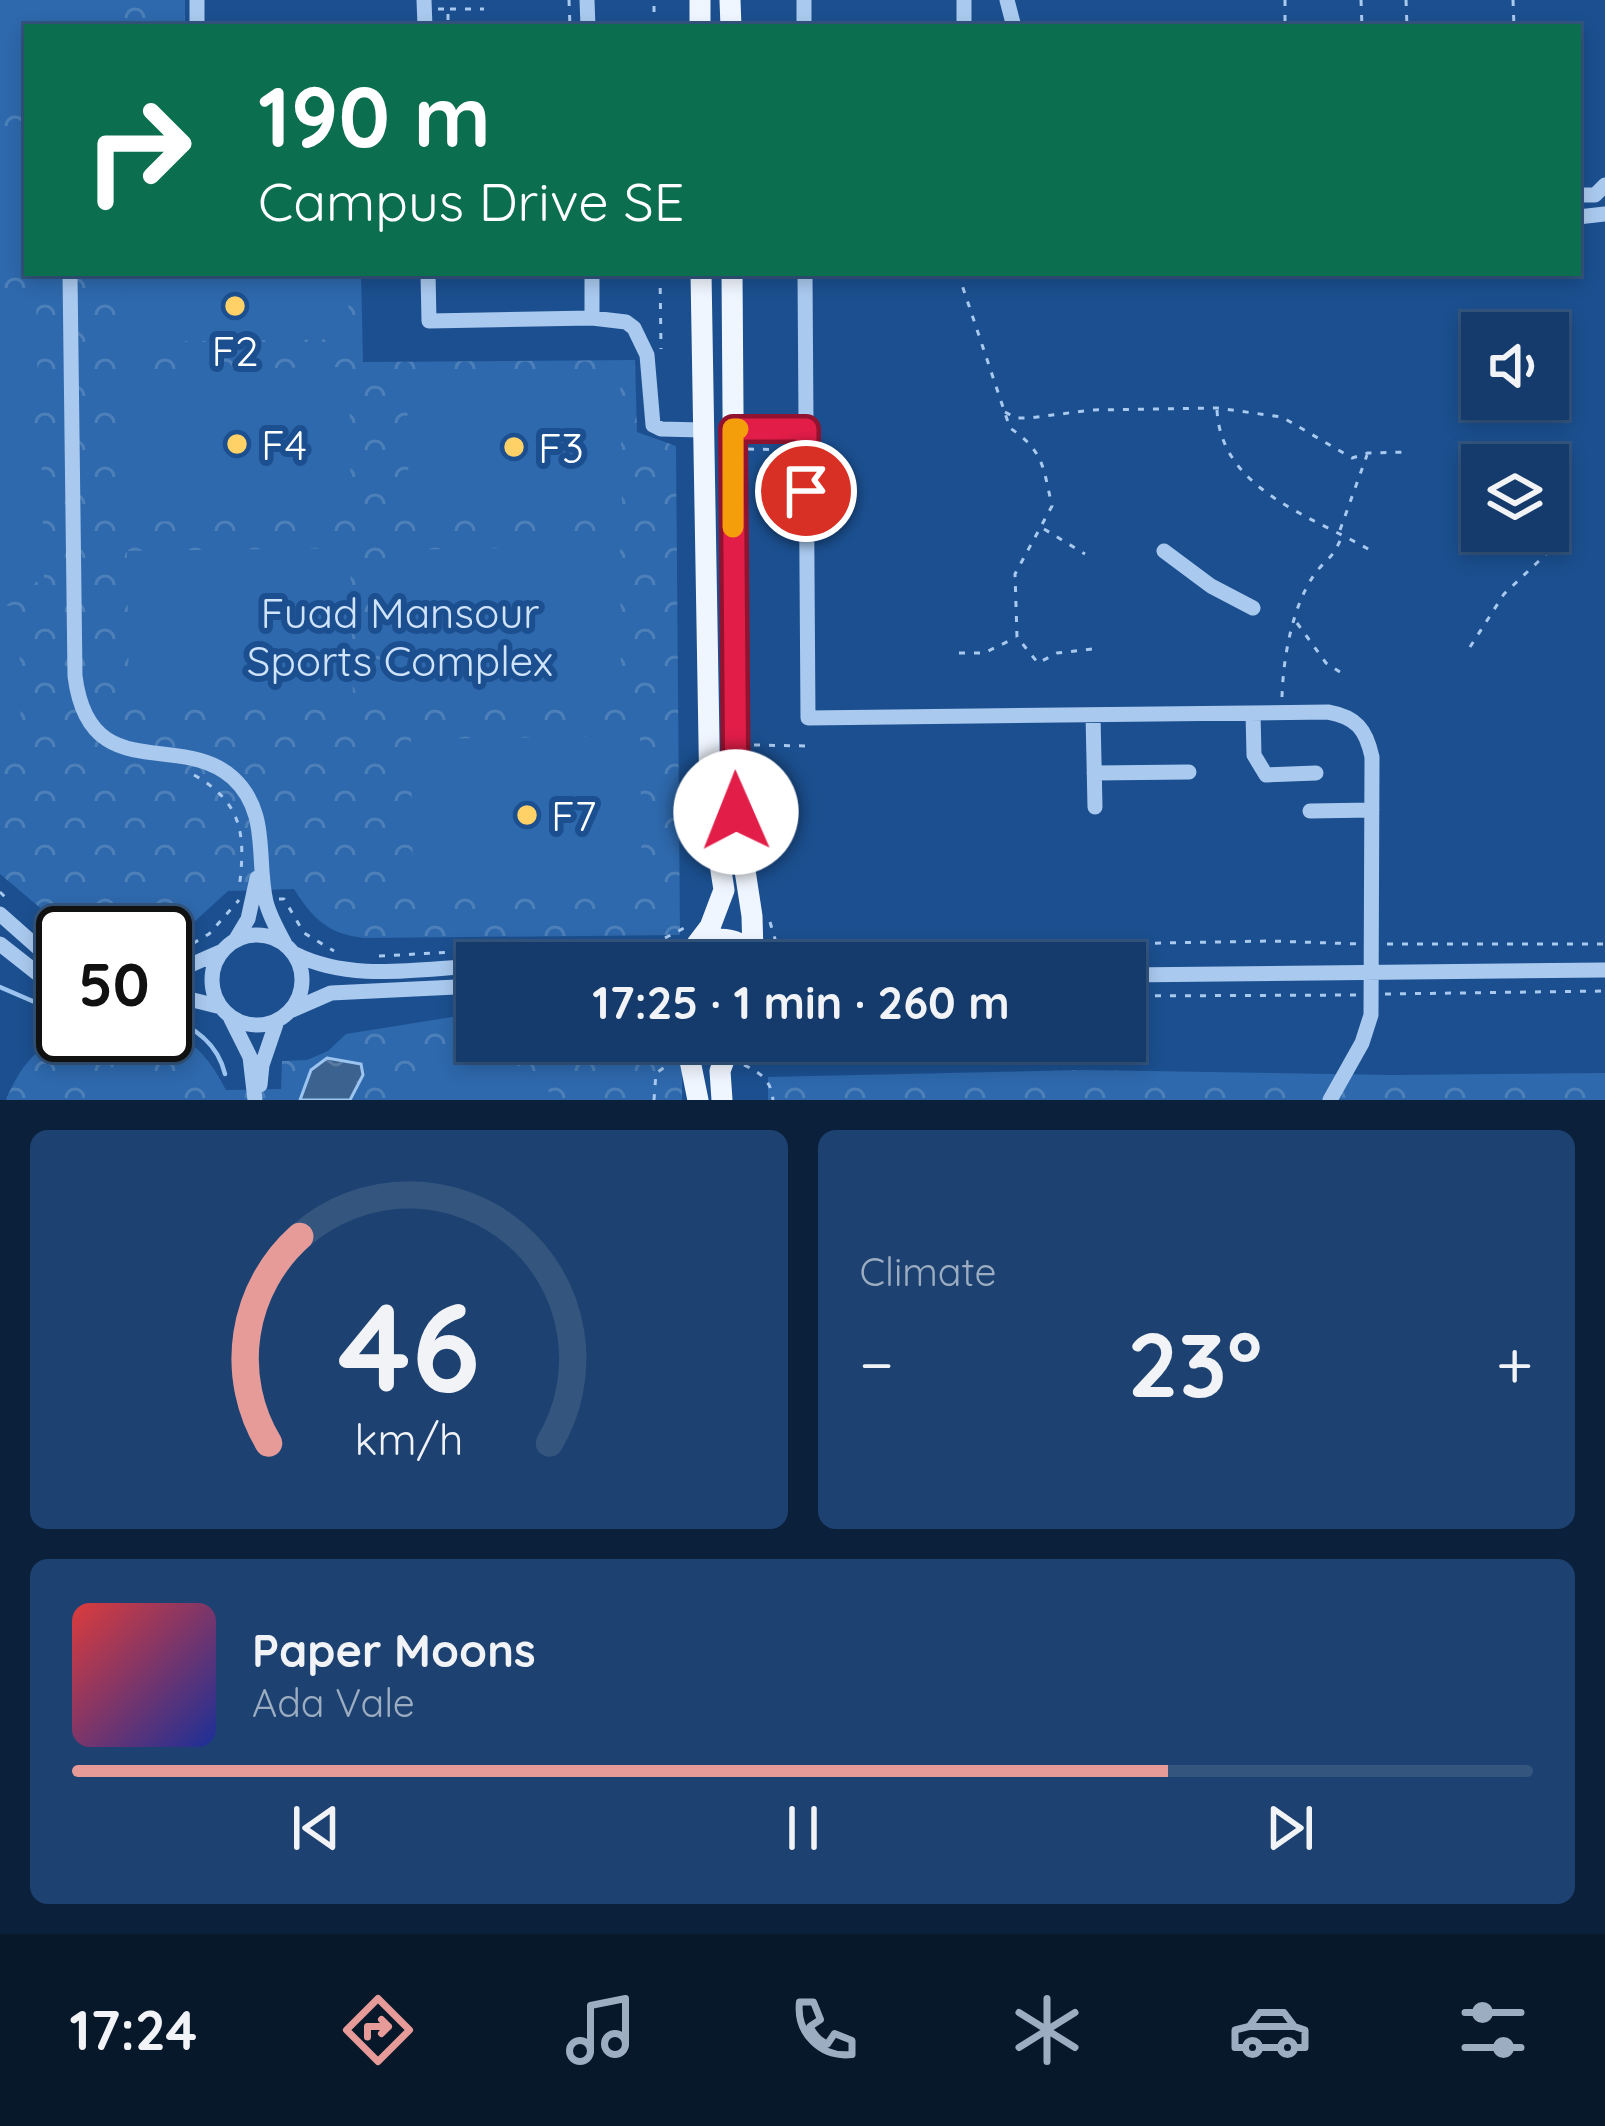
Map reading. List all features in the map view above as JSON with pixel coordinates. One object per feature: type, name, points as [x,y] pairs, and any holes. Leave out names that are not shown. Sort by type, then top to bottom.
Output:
[{"type":"main road","points":[[697,942],[710,927],[724,890],[710,800],[701,276]]},
{"type":"main road","points":[[732,276],[736,812],[755,942]]},
{"type":"main road","points":[[685,1062],[698,1100]]},
{"type":"main road","points":[[722,1100],[720,1072],[728,1062]]},
{"type":"street","points":[[70,276],[75,676],[82,707],[105,736],[124,748],[194,758],[232,776],[256,813],[261,839],[260,899],[290,950],[302,984],[262,1065],[257,1100]]},
{"type":"street","points":[[428,276],[429,321],[592,318],[617,319],[634,328],[647,355],[653,424],[661,429],[702,430]]},
{"type":"street","points":[[592,276],[592,318]]},
{"type":"street","points":[[805,276],[808,718],[1282,713],[1343,715],[1362,727],[1372,757],[1371,1015],[1362,1042],[1330,1100]]},
{"type":"street","points":[[733,429],[806,429]]},
{"type":"street","points":[[1164,551],[1211,586],[1253,608]]},
{"type":"street","points":[[1252,713],[1254,755],[1266,775],[1316,773]]},
{"type":"street","points":[[1093,715],[1095,807]]},
{"type":"street","points":[[1094,773],[1189,772]]},
{"type":"street","points":[[1310,811],[1372,810]]},
{"type":"street","points":[[257,1100],[250,1057],[212,982],[214,966],[260,899]]},
{"type":"street","points":[[0,914],[36,946]]},
{"type":"street","points":[[192,964],[262,935],[327,968],[350,971],[456,963]]},
{"type":"street","points":[[0,944],[36,971]]},
{"type":"street","points":[[1146,975],[1605,970]]},
{"type":"street","points":[[192,1001],[251,1025],[284,1016],[331,993],[456,987]]},
{"type":"path","points":[[438,0],[438,9],[484,8]]},
{"type":"path","points":[[448,9],[448,24]]},
{"type":"path","points":[[660,276],[661,354]]},
{"type":"path","points":[[959,276],[1010,428],[1040,454],[1052,506],[1015,574],[1016,638],[1038,663],[1058,653],[1092,649]]},
{"type":"path","points":[[1004,411],[1016,418],[1030,418],[1091,410],[1216,408],[1282,417],[1352,458],[1410,452]]},
{"type":"path","points":[[1216,408],[1218,435],[1244,477],[1370,550]]},
{"type":"path","points":[[748,449],[806,450]]},
{"type":"path","points":[[1282,713],[1284,668],[1295,621],[1315,573],[1332,559],[1368,453]]},
{"type":"path","points":[[1470,647],[1504,594],[1561,540],[1570,523]]},
{"type":"path","points":[[1043,528],[1085,554]]},
{"type":"path","points":[[1295,621],[1326,663],[1343,674]]},
{"type":"path","points":[[959,653],[984,653],[1016,638]]},
{"type":"path","points":[[752,745],[808,746]]},
{"type":"path","points":[[185,770],[219,790],[236,814],[242,856],[236,901],[209,934],[192,944]]},
{"type":"path","points":[[236,901],[284,899],[304,934],[339,953]]},
{"type":"path","points":[[767,912],[776,942]]},
{"type":"path","points":[[1146,944],[1605,944]]},
{"type":"path","points":[[372,956],[456,953]]},
{"type":"path","points":[[654,1100],[656,1073],[668,1062]]},
{"type":"path","points":[[747,1062],[772,1088],[773,1100]]},
{"type":"green space","name":"Fuad Mansour Sports Complex","points":[[0,0],[185,0],[185,24],[24,24],[24,276],[361,276],[363,362],[635,360],[637,432],[676,446],[680,935],[364,938],[323,923],[294,889],[228,891],[192,923],[192,906],[38,906],[0,874]]},
{"type":"green space","points":[[0,0],[119,0],[119,24],[24,24],[24,83],[0,83]]},
{"type":"green space","points":[[24,128],[24,248],[0,248],[0,129]]},
{"type":"green space","name":"F2","points":[[122,276],[348,276],[349,339],[123,342]]},
{"type":"green space","points":[[0,293],[36,293],[38,403],[0,404]]},
{"type":"green space","name":"F4","points":[[349,367],[351,518],[124,522],[122,370]]},
{"type":"green space","name":"F3","points":[[620,376],[622,514],[409,517],[407,379]]},
{"type":"green space","points":[[41,436],[44,582],[0,583],[0,437]]},
{"type":"green space","points":[[620,546],[621,699],[394,702],[392,550]]},
{"type":"green space","points":[[350,548],[353,698],[129,702],[127,551]]},
{"type":"green space","points":[[0,606],[19,606],[21,751],[0,751]]},
{"type":"green space","name":"F7","points":[[640,736],[642,890],[413,893],[411,739]]},
{"type":"green space","points":[[456,1016],[456,1062],[682,1062],[682,1100],[6,1100],[36,1054],[36,1062],[192,1062],[192,1045],[226,1090],[281,1089],[282,1061],[307,1060],[328,1051],[346,1034]]},
{"type":"green space","points":[[456,1056],[456,1062],[513,1062],[559,1100],[407,1100]]},
{"type":"green space","points":[[118,1062],[137,1062],[175,1100],[82,1100]]},
{"type":"green space","points":[[1082,1070],[1605,1073],[1605,1100],[768,1100],[768,1077]]},
{"type":"water","points":[[327,1058],[361,1064],[363,1075],[350,1100],[300,1100],[311,1070]]},
{"type":"waterway","points":[[0,987],[36,1003]]},
{"type":"waterway","points":[[192,1030],[217,1054],[225,1074]]},
{"type":"slow traffic","points":[[733,527],[733,429],[738,429]]},
{"type":"place","name":"F2","points":[[235,306]]},
{"type":"place","name":"F4","points":[[237,444]]},
{"type":"place","name":"F3","points":[[514,447]]},
{"type":"place","name":"F7","points":[[527,815]]},
{"type":"route","points":[[736,812],[733,429],[806,429],[806,491]]}]
